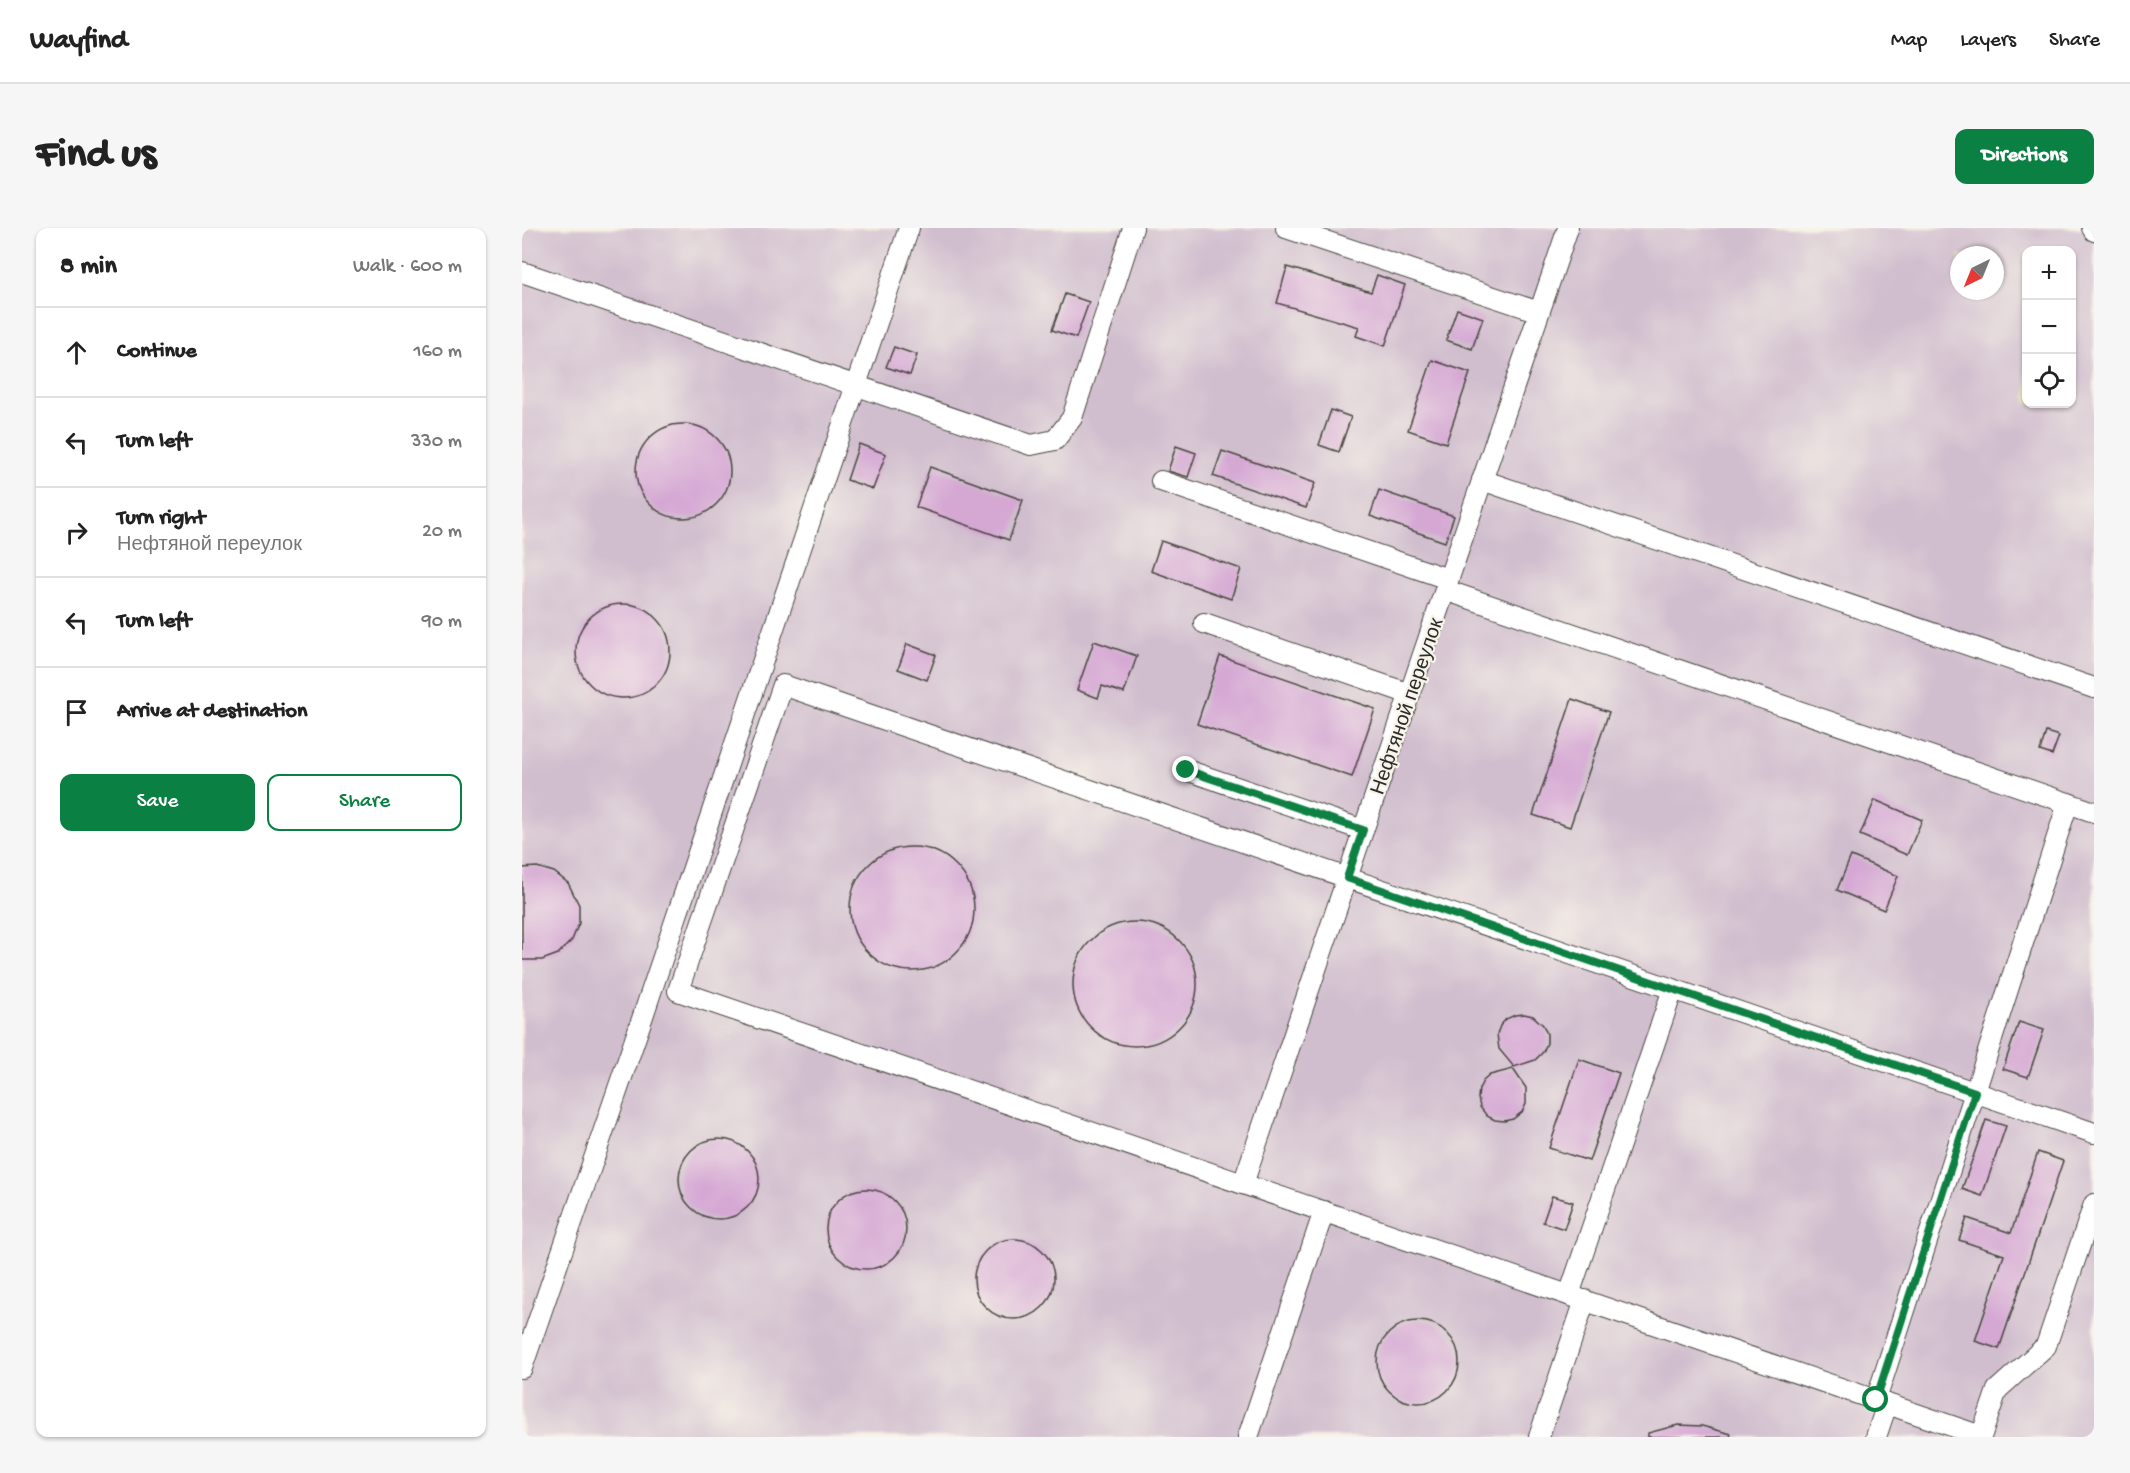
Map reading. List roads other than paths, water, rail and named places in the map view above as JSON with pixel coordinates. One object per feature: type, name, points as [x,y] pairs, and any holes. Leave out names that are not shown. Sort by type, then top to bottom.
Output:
[{"type":"street","points":[[522,1368],[909,228]]},
{"type":"street","points":[[522,272],[1031,445],[1055,440],[1072,418],[1133,228]]},
{"type":"street","points":[[1286,228],[1539,312]]},
{"type":"street","name":"Нефтяной переулок","points":[[1243,1184],[1568,228]]},
{"type":"street","points":[[1482,480],[2094,688]]},
{"type":"street","points":[[1161,481],[1447,585],[2094,812]]},
{"type":"street","points":[[1204,624],[1410,694]]},
{"type":"street","points":[[2094,1133],[783,685],[678,991],[1981,1436],[1997,1390],[2046,1346],[2094,1204]]},
{"type":"street","points":[[1186,770],[1363,830]]},
{"type":"street","points":[[1876,1437],[1882,1402],[1975,1092],[2068,803]]},
{"type":"street","points":[[1539,1437],[1577,1298],[1673,989]]},
{"type":"street","points":[[1248,1437],[1324,1211]]}]
